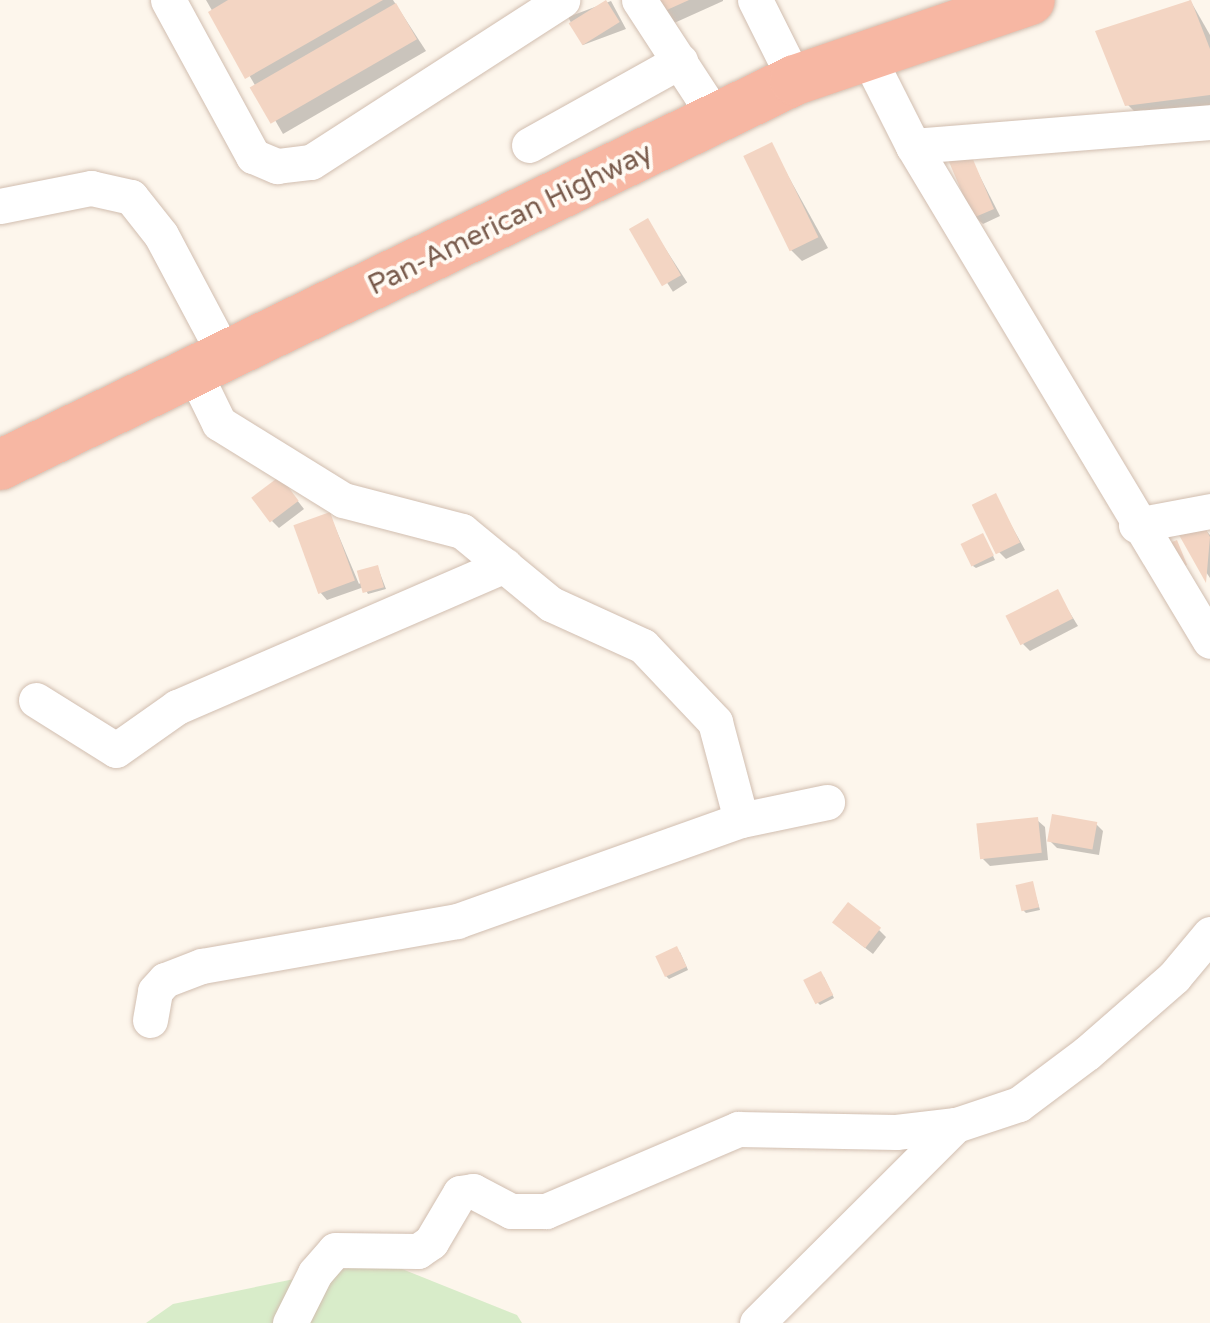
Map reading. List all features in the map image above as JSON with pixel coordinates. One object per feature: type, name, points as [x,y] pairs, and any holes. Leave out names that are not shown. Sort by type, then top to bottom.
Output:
[{"type":"highway","name":"Pan-American Highway","points":[[0,465],[796,80],[1030,0]]},
{"type":"street","points":[[168,0],[253,156],[277,166],[311,162],[562,0]]},
{"type":"street","points":[[639,0],[716,118]]},
{"type":"street","points":[[755,0],[796,80]]},
{"type":"street","points":[[867,55],[913,146],[1136,524],[1210,641]]},
{"type":"street","points":[[529,146],[680,61]]},
{"type":"street","points":[[913,146],[1210,122]]},
{"type":"street","points":[[0,206],[91,188],[131,198],[161,235],[210,364],[219,423],[343,500],[462,531],[551,604],[643,646],[685,683],[716,722],[741,820]]},
{"type":"street","points":[[1136,524],[1210,511]]},
{"type":"street","points":[[36,700],[116,750],[177,707],[504,565]]},
{"type":"street","points":[[150,1020],[154,991],[202,966],[457,921],[741,820],[826,802]]},
{"type":"street","points":[[290,1323],[315,1272],[335,1250],[418,1252],[431,1242],[460,1193],[473,1192],[512,1211],[546,1211],[738,1129],[896,1132],[956,1124],[1019,1104],[1073,1064],[1174,978],[1210,934]]},
{"type":"street","points":[[757,1323],[956,1124]]},
{"type":"green space","points":[[382,1261],[517,1315],[522,1323],[146,1323],[173,1304]]},
{"type":"building","points":[[228,0],[383,0],[245,79],[208,12]]},
{"type":"building","points":[[606,0],[620,22],[582,45],[569,23]]},
{"type":"building","points":[[652,0],[689,0],[658,14]]},
{"type":"building","points":[[1191,0],[1210,49],[1210,95],[1125,106],[1095,31]]},
{"type":"building","points":[[396,3],[417,39],[271,124],[250,88]]},
{"type":"building","points":[[772,142],[818,237],[790,251],[743,156]]},
{"type":"building","points":[[969,150],[994,209],[973,218],[948,159]]},
{"type":"building","points":[[648,218],[681,275],[662,286],[629,229]]},
{"type":"building","points":[[280,476],[299,501],[270,522],[251,498]]},
{"type":"building","points":[[996,493],[1020,542],[996,554],[972,505]]},
{"type":"building","points":[[330,512],[355,581],[318,594],[293,525]]},
{"type":"building","points":[[1202,522],[1210,537],[1206,583],[1179,535]]},
{"type":"building","points":[[983,533],[994,555],[971,566],[961,544]]},
{"type":"building","points":[[1177,540],[1187,565],[1175,570],[1165,545]]},
{"type":"building","points":[[378,565],[384,587],[363,593],[357,571]]},
{"type":"building","points":[[1058,589],[1073,618],[1020,645],[1005,616]]},
{"type":"building","points":[[1052,814],[1097,822],[1092,850],[1047,842]]},
{"type":"building","points":[[1038,817],[1042,853],[980,859],[976,823]]},
{"type":"building","points":[[1033,881],[1039,907],[1022,911],[1015,885]]},
{"type":"building","points":[[848,902],[881,928],[865,948],[832,922]]},
{"type":"building","points":[[677,946],[687,967],[665,977],[655,956]]},
{"type":"building","points":[[821,971],[833,995],[815,1004],[803,980]]}]
